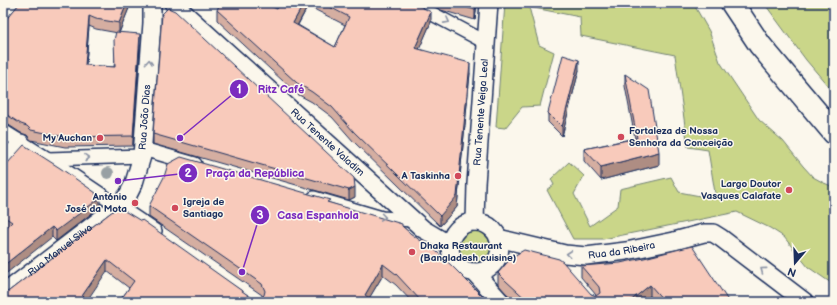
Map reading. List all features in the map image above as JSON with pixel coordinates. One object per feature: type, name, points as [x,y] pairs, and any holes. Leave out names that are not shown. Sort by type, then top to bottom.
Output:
[{"type":"main road","points":[[732,3],[760,45],[834,133]]},
{"type":"street","points":[[3,13],[11,3]]},
{"type":"street","name":"Rua João Dias","points":[[118,206],[128,195],[134,183],[143,152],[152,23],[152,3]]},
{"type":"street","points":[[412,3],[487,43]]},
{"type":"street","name":"Rua Tenente Veiga Leal","points":[[475,222],[476,184],[489,3]]},
{"type":"street","points":[[152,23],[160,13],[175,4]]},
{"type":"street","name":"Rua Tenente Valadim","points":[[175,4],[423,229],[450,245]]},
{"type":"street","points":[[3,131],[48,159],[165,238]]},
{"type":"street","points":[[3,164],[21,143]]},
{"type":"street","points":[[48,159],[143,152],[206,167]]},
{"type":"street","points":[[306,196],[382,218],[413,220]]},
{"type":"street","name":"Rua Manuel Silva","points":[[3,294],[118,206]]},
{"type":"street","points":[[475,222],[487,225],[496,233],[498,238],[500,247],[499,254],[490,268],[474,272],[464,270],[456,264],[450,245],[454,234],[458,229],[475,222]]},
{"type":"street","name":"Rua da Ribeira","points":[[498,238],[565,254],[586,256],[626,251],[704,233],[712,233],[721,238],[805,302]]},
{"type":"street","points":[[474,272],[501,302]]},
{"type":"green space","points":[[505,3],[693,3],[709,31],[720,62],[759,120],[783,141],[813,177],[834,187],[834,285],[808,267],[784,237],[770,228],[737,212],[603,239],[573,239],[547,190],[554,185],[551,179],[569,162],[584,176],[574,194],[590,226],[618,206],[620,189],[671,177],[679,192],[716,199],[708,150],[688,147],[675,55],[581,36],[580,17],[529,7],[539,45],[554,52],[540,106],[522,107],[505,128],[496,127]]},
{"type":"green space","points":[[764,3],[834,3],[834,93],[806,60]]},
{"type":"green space","points":[[472,231],[478,231],[482,232],[489,238],[492,248],[491,255],[485,262],[478,265],[472,265],[468,264],[461,258],[458,251],[458,245],[459,241],[465,234]]},
{"type":"building","points":[[20,3],[127,3],[119,23],[96,19],[89,16],[85,65],[115,67],[114,40],[116,32],[140,34],[133,136],[65,137],[31,130],[27,126],[3,114],[3,23]]},
{"type":"building","points":[[220,3],[264,3],[277,9],[280,3],[304,3],[293,23],[335,47],[349,17],[322,3],[414,3],[431,12],[415,48],[470,63],[457,196],[440,216],[354,132],[332,107],[297,83],[217,10]]},
{"type":"building","points":[[453,3],[476,3],[475,10]]},
{"type":"building","points":[[168,8],[175,11],[354,178],[355,187],[349,190],[153,134],[162,14]]},
{"type":"building","points":[[563,55],[579,60],[562,127],[548,113]]},
{"type":"building","points":[[625,74],[649,90],[659,152],[601,167],[584,149],[637,138]]},
{"type":"building","points":[[3,131],[7,134],[3,140]]},
{"type":"building","points":[[24,145],[96,193],[95,194],[100,198],[56,231],[52,227],[3,266],[3,231],[12,222],[3,216],[3,164],[7,164]]},
{"type":"building","points":[[181,157],[330,200],[327,202],[402,224],[402,226],[421,241],[423,239],[488,302],[422,302],[396,274],[383,264],[365,295],[374,302],[119,302],[134,281],[107,260],[82,296],[84,297],[79,302],[3,302],[3,293],[9,291],[118,207],[141,221],[142,220],[252,298],[261,298],[265,291],[262,284],[149,206],[164,177],[168,164]]},
{"type":"building","points":[[692,246],[729,302],[665,302],[650,285],[629,302],[529,302],[498,273],[512,257],[524,250],[559,259],[591,294],[596,296],[600,293],[599,287],[581,266],[620,263]]},
{"type":"place","name":"Fortaleza de Nossa Senhora da Conceição","points":[[621,137]]},
{"type":"place","name":"My Auchan","points":[[100,138]]},
{"type":"place","name":"Ritz Café","points":[[180,138]]},
{"type":"place","name":"A Taskinha","points":[[458,176]]},
{"type":"place","name":"Praça da República","points":[[118,181]]},
{"type":"place","name":"Largo Doutor Vasques Calafate","points":[[789,190]]},
{"type":"place","name":"António José da Mota","points":[[135,203]]},
{"type":"place","name":"Igreja de Santiago","points":[[175,208]]},
{"type":"place","name":"Dhaka Restaurant (Bangladesh cuisine)","points":[[412,252]]},
{"type":"place","name":"Casa Espanhola","points":[[242,272]]}]
